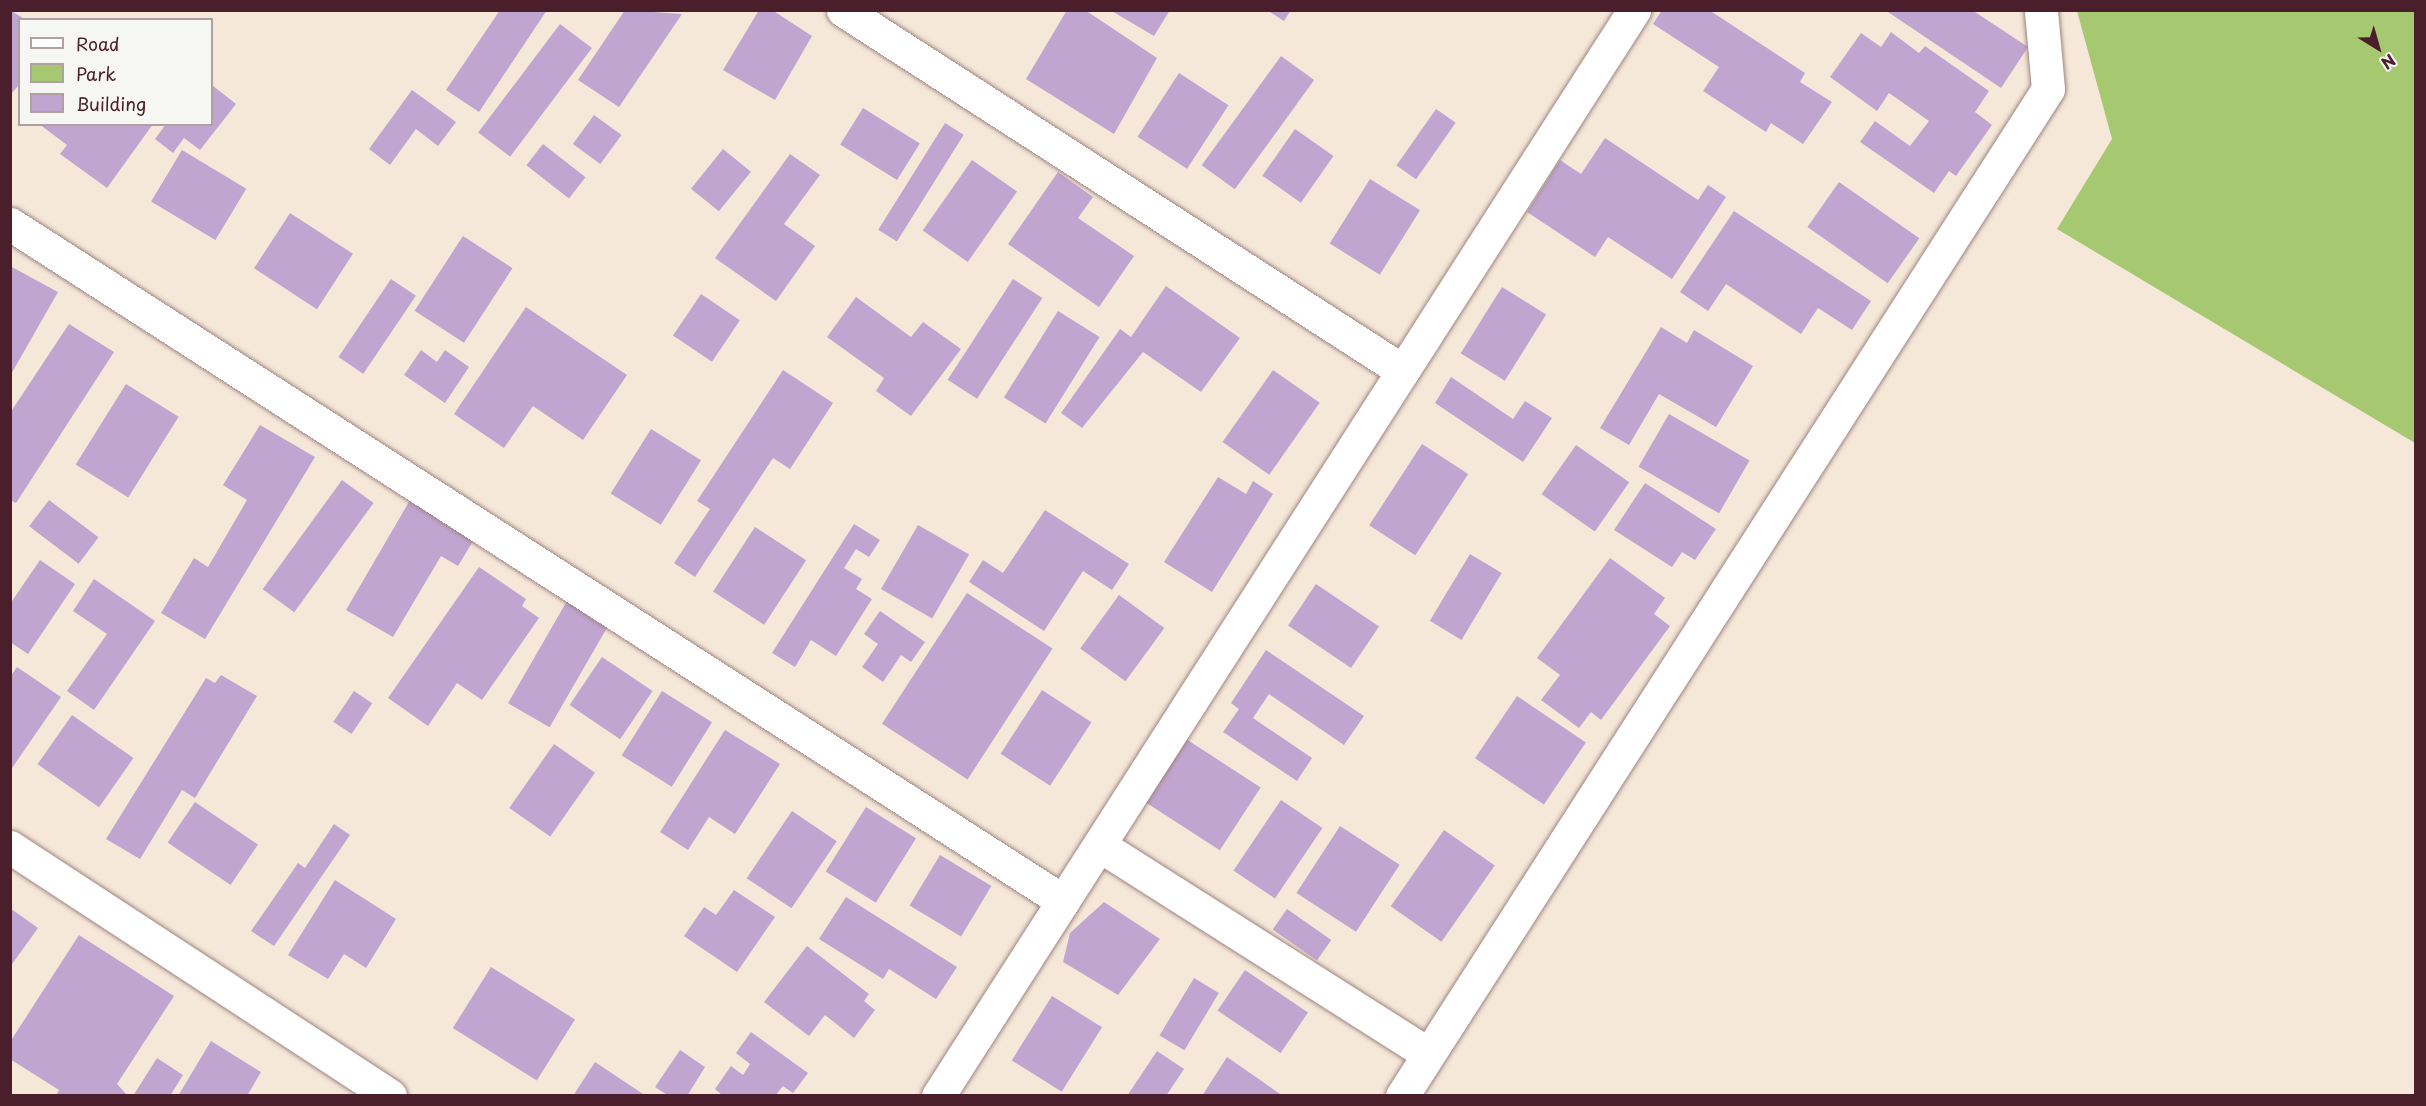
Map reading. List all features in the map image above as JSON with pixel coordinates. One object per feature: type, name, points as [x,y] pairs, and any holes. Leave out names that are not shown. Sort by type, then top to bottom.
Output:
[{"type":"street","points":[[843,10],[1403,371]]},
{"type":"street","points":[[938,1095],[1634,10]]},
{"type":"street","points":[[1402,1095],[2048,89],[2041,10]]},
{"type":"street","points":[[10,224],[1063,901]]},
{"type":"street","points":[[1099,845],[1428,1054]]},
{"type":"street","points":[[10,848],[390,1095]]},
{"type":"green space","points":[[2077,11],[2415,11],[2415,443],[2057,229],[2112,139]]},
{"type":"building","points":[[10,10],[23,18],[18,18],[18,86],[10,95]]},
{"type":"building","points":[[500,10],[547,10],[479,112],[446,90]]},
{"type":"building","points":[[625,10],[682,14],[619,107],[578,80]]},
{"type":"building","points":[[759,10],[772,10],[812,36],[775,100],[723,70]]},
{"type":"building","points":[[1067,10],[1085,10],[1157,58],[1114,134],[1026,79]]},
{"type":"building","points":[[1110,10],[1170,10],[1154,36]]},
{"type":"building","points":[[1267,10],[1291,10],[1284,21]]},
{"type":"building","points":[[1662,10],[1709,10],[1805,73],[1800,82],[1832,102],[1803,144],[1771,123],[1766,132],[1703,91],[1719,67],[1653,24]]},
{"type":"building","points":[[1885,10],[1972,10],[2028,47],[2001,88]]},
{"type":"building","points":[[560,24],[592,48],[510,157],[478,133]]},
{"type":"building","points":[[1891,32],[1919,53],[1925,46],[1989,91],[1975,112],[1992,125],[1956,176],[1949,171],[1934,193],[1860,142],[1875,121],[1910,146],[1929,121],[1889,93],[1877,111],[1830,77],[1861,33],[1881,47]]},
{"type":"building","points":[[1281,56],[1314,80],[1235,189],[1202,165]]},
{"type":"building","points":[[1179,73],[1228,105],[1187,169],[1138,137]]},
{"type":"building","points":[[213,86],[236,104],[200,150],[184,138],[173,153],[155,139],[165,126],[213,126]]},
{"type":"building","points":[[412,90],[456,122],[438,146],[416,129],[390,165],[369,149]]},
{"type":"building","points":[[863,108],[920,144],[897,180],[840,144]]},
{"type":"building","points":[[1436,109],[1456,123],[1416,179],[1396,166]]},
{"type":"building","points":[[594,115],[622,135],[600,164],[573,144]]},
{"type":"building","points":[[945,123],[964,135],[897,242],[878,230]]},
{"type":"building","points":[[42,126],[152,126],[107,188],[60,154],[67,145]]},
{"type":"building","points":[[1295,129],[1334,156],[1301,203],[1262,176]]},
{"type":"building","points":[[1605,138],[1698,200],[1708,185],[1726,197],[1672,279],[1608,237],[1595,257],[1527,212],[1560,160],[1581,174]]},
{"type":"building","points":[[543,144],[586,177],[569,199],[526,165]]},
{"type":"building","points":[[723,149],[751,172],[719,211],[691,189]]},
{"type":"building","points":[[182,150],[246,189],[215,240],[151,201]]},
{"type":"building","points":[[790,154],[820,175],[784,224],[815,246],[776,301],[715,258]]},
{"type":"building","points":[[972,160],[1017,192],[968,262],[923,230]]},
{"type":"building","points":[[1058,172],[1093,197],[1078,218],[1134,256],[1099,307],[1008,244]]},
{"type":"building","points":[[1370,179],[1420,210],[1380,275],[1330,243]]},
{"type":"building","points":[[1839,182],[1919,238],[1888,283],[1807,227]]},
{"type":"building","points":[[1734,211],[1871,301],[1852,330],[1818,308],[1801,334],[1726,284],[1708,311],[1680,292]]},
{"type":"building","points":[[290,213],[353,254],[317,309],[254,268]]},
{"type":"building","points":[[463,236],[512,268],[464,343],[415,311]]},
{"type":"building","points":[[10,266],[58,292],[10,376]]},
{"type":"building","points":[[391,279],[416,296],[363,374],[338,357]]},
{"type":"building","points":[[1013,279],[1042,298],[977,399],[948,380]]},
{"type":"building","points":[[1166,286],[1240,338],[1201,392],[1143,352],[1082,428],[1061,413],[1120,329],[1131,337]]},
{"type":"building","points":[[1502,287],[1546,315],[1505,381],[1461,353]]},
{"type":"building","points":[[701,294],[740,320],[712,362],[673,335]]},
{"type":"building","points":[[856,297],[911,337],[923,322],[961,349],[911,416],[876,391],[884,378],[827,337]]},
{"type":"building","points":[[526,307],[627,375],[583,440],[533,406],[504,448],[454,414]]},
{"type":"building","points":[[1058,311],[1100,337],[1046,423],[1004,398]]},
{"type":"building","points":[[69,324],[114,352],[16,503],[10,500],[10,413]]},
{"type":"building","points":[[1661,327],[1687,343],[1694,330],[1753,366],[1716,427],[1659,394],[1629,445],[1600,428]]},
{"type":"building","points":[[421,350],[437,362],[445,350],[469,367],[445,403],[404,375]]},
{"type":"building","points":[[783,370],[833,403],[790,469],[773,458],[695,577],[674,563],[710,509],[697,501]]},
{"type":"building","points":[[1273,370],[1320,403],[1269,475],[1223,442]]},
{"type":"building","points":[[1451,377],[1513,419],[1525,401],[1552,418],[1523,462],[1435,403]]},
{"type":"building","points":[[126,384],[179,417],[128,497],[76,465]]},
{"type":"building","points":[[1669,414],[1750,460],[1719,513],[1638,467]]},
{"type":"building","points":[[260,425],[315,457],[205,639],[161,613],[194,558],[208,567],[247,500],[223,485]]},
{"type":"building","points":[[651,429],[701,460],[661,525],[611,493]]},
{"type":"building","points":[[1422,444],[1468,474],[1415,555],[1369,525]]},
{"type":"building","points":[[1576,445],[1629,482],[1595,531],[1542,494]]},
{"type":"building","points":[[1218,477],[1246,494],[1253,481],[1273,494],[1212,592],[1164,562]]},
{"type":"building","points":[[342,480],[374,503],[294,612],[263,589]]},
{"type":"building","points":[[1645,483],[1716,529],[1695,560],[1682,552],[1672,567],[1614,530]]},
{"type":"building","points":[[413,495],[478,533],[458,566],[441,556],[393,637],[346,610]]},
{"type":"building","points":[[49,500],[99,537],[79,564],[29,526]]},
{"type":"building","points":[[1045,510],[1129,564],[1112,590],[1083,571],[1044,631],[969,582],[983,560],[1003,573]]},
{"type":"building","points":[[854,524],[880,540],[869,557],[856,549],[844,568],[862,579],[856,589],[872,599],[836,656],[811,640],[795,667],[772,653]]},
{"type":"building","points":[[918,525],[969,554],[932,619],[881,589]]},
{"type":"building","points":[[755,527],[806,560],[764,625],[713,592]]},
{"type":"building","points":[[1470,554],[1502,573],[1462,640],[1430,621]]},
{"type":"building","points":[[1610,558],[1665,598],[1654,614],[1670,626],[1601,720],[1591,712],[1579,728],[1541,700],[1560,675],[1537,658]]},
{"type":"building","points":[[40,560],[75,584],[28,654],[10,642],[10,604]]},
{"type":"building","points":[[479,567],[526,599],[522,606],[539,618],[482,700],[457,683],[428,726],[388,698]]},
{"type":"building","points":[[94,579],[155,621],[94,710],[67,691],[107,634],[73,611]]},
{"type":"building","points":[[1316,584],[1379,626],[1351,668],[1288,625]]},
{"type":"building","points":[[967,593],[1053,649],[968,779],[882,724]]},
{"type":"building","points":[[1119,595],[1164,628],[1126,681],[1080,648]]},
{"type":"building","points":[[567,601],[609,625],[550,727],[508,703]]},
{"type":"building","points":[[880,611],[925,642],[911,662],[901,655],[883,682],[862,667],[878,644],[864,634]]},
{"type":"building","points":[[1266,650],[1364,716],[1344,745],[1269,694],[1253,718],[1312,758],[1297,781],[1223,732],[1239,709],[1231,703]]},
{"type":"building","points":[[602,657],[653,691],[620,739],[570,705]]},
{"type":"building","points":[[17,667],[61,697],[10,771],[10,677]]},
{"type":"building","points":[[221,675],[257,696],[195,798],[182,790],[140,859],[106,839],[206,678],[215,683]]},
{"type":"building","points":[[1042,690],[1091,722],[1050,786],[1001,754]]},
{"type":"building","points":[[354,691],[372,703],[352,734],[333,722]]},
{"type":"building","points":[[662,691],[712,722],[672,787],[622,755]]},
{"type":"building","points":[[1517,696],[1586,742],[1544,805],[1475,758]]},
{"type":"building","points":[[72,715],[133,758],[99,807],[38,764]]},
{"type":"building","points":[[725,730],[780,764],[735,834],[709,817],[688,850],[660,832]]},
{"type":"building","points":[[1186,739],[1261,787],[1220,850],[1145,802]]},
{"type":"building","points":[[554,744],[595,773],[550,837],[509,808]]},
{"type":"building","points":[[1281,800],[1322,828],[1275,898],[1233,870]]},
{"type":"building","points":[[195,802],[258,844],[231,885],[168,843]]},
{"type":"building","points":[[866,807],[916,838],[876,903],[826,871]]},
{"type":"building","points":[[792,811],[837,841],[791,908],[747,878]]},
{"type":"building","points":[[334,824],[350,835],[274,946],[251,931],[298,863],[305,868]]},
{"type":"building","points":[[1340,826],[1400,865],[1356,932],[1296,893]]},
{"type":"building","points":[[1444,830],[1495,866],[1441,942],[1391,906]]},
{"type":"building","points":[[940,855],[991,886],[961,936],[910,906]]},
{"type":"building","points":[[335,880],[396,919],[366,968],[344,954],[328,979],[288,955]]},
{"type":"building","points":[[734,890],[775,917],[737,972],[684,936],[704,907],[716,915]]},
{"type":"building","points":[[846,897],[957,967],[936,999],[889,969],[883,979],[819,939]]},
{"type":"building","points":[[1104,902],[1160,939],[1118,995],[1063,962],[1070,933]]},
{"type":"building","points":[[10,908],[38,928],[10,967]]},
{"type":"building","points":[[1287,909],[1331,940],[1317,960],[1273,929]]},
{"type":"building","points":[[79,935],[174,996],[117,1084],[128,1096],[56,1096],[59,1090],[10,1059],[10,1042]]},
{"type":"building","points":[[807,946],[869,994],[864,1001],[875,1010],[854,1038],[825,1015],[809,1036],[764,1002]]},
{"type":"building","points":[[491,967],[575,1019],[537,1081],[453,1028]]},
{"type":"building","points":[[1245,970],[1308,1012],[1281,1053],[1218,1011]]},
{"type":"building","points":[[1194,978],[1219,993],[1184,1050],[1159,1035]]},
{"type":"building","points":[[1052,996],[1102,1027],[1062,1092],[1012,1060]]},
{"type":"building","points":[[751,1032],[808,1073],[793,1093],[783,1086],[775,1096],[723,1096],[715,1089],[731,1066],[743,1075],[750,1064],[736,1053]]},
{"type":"building","points":[[211,1041],[261,1072],[247,1096],[178,1096]]},
{"type":"building","points":[[680,1050],[705,1067],[687,1096],[669,1096],[655,1087]]},
{"type":"building","points":[[1157,1051],[1184,1069],[1166,1096],[1127,1096]]},
{"type":"building","points":[[1227,1057],[1283,1096],[1202,1096]]},
{"type":"building","points":[[157,1058],[183,1075],[170,1096],[133,1096]]},
{"type":"building","points":[[595,1062],[646,1096],[573,1096]]}]
